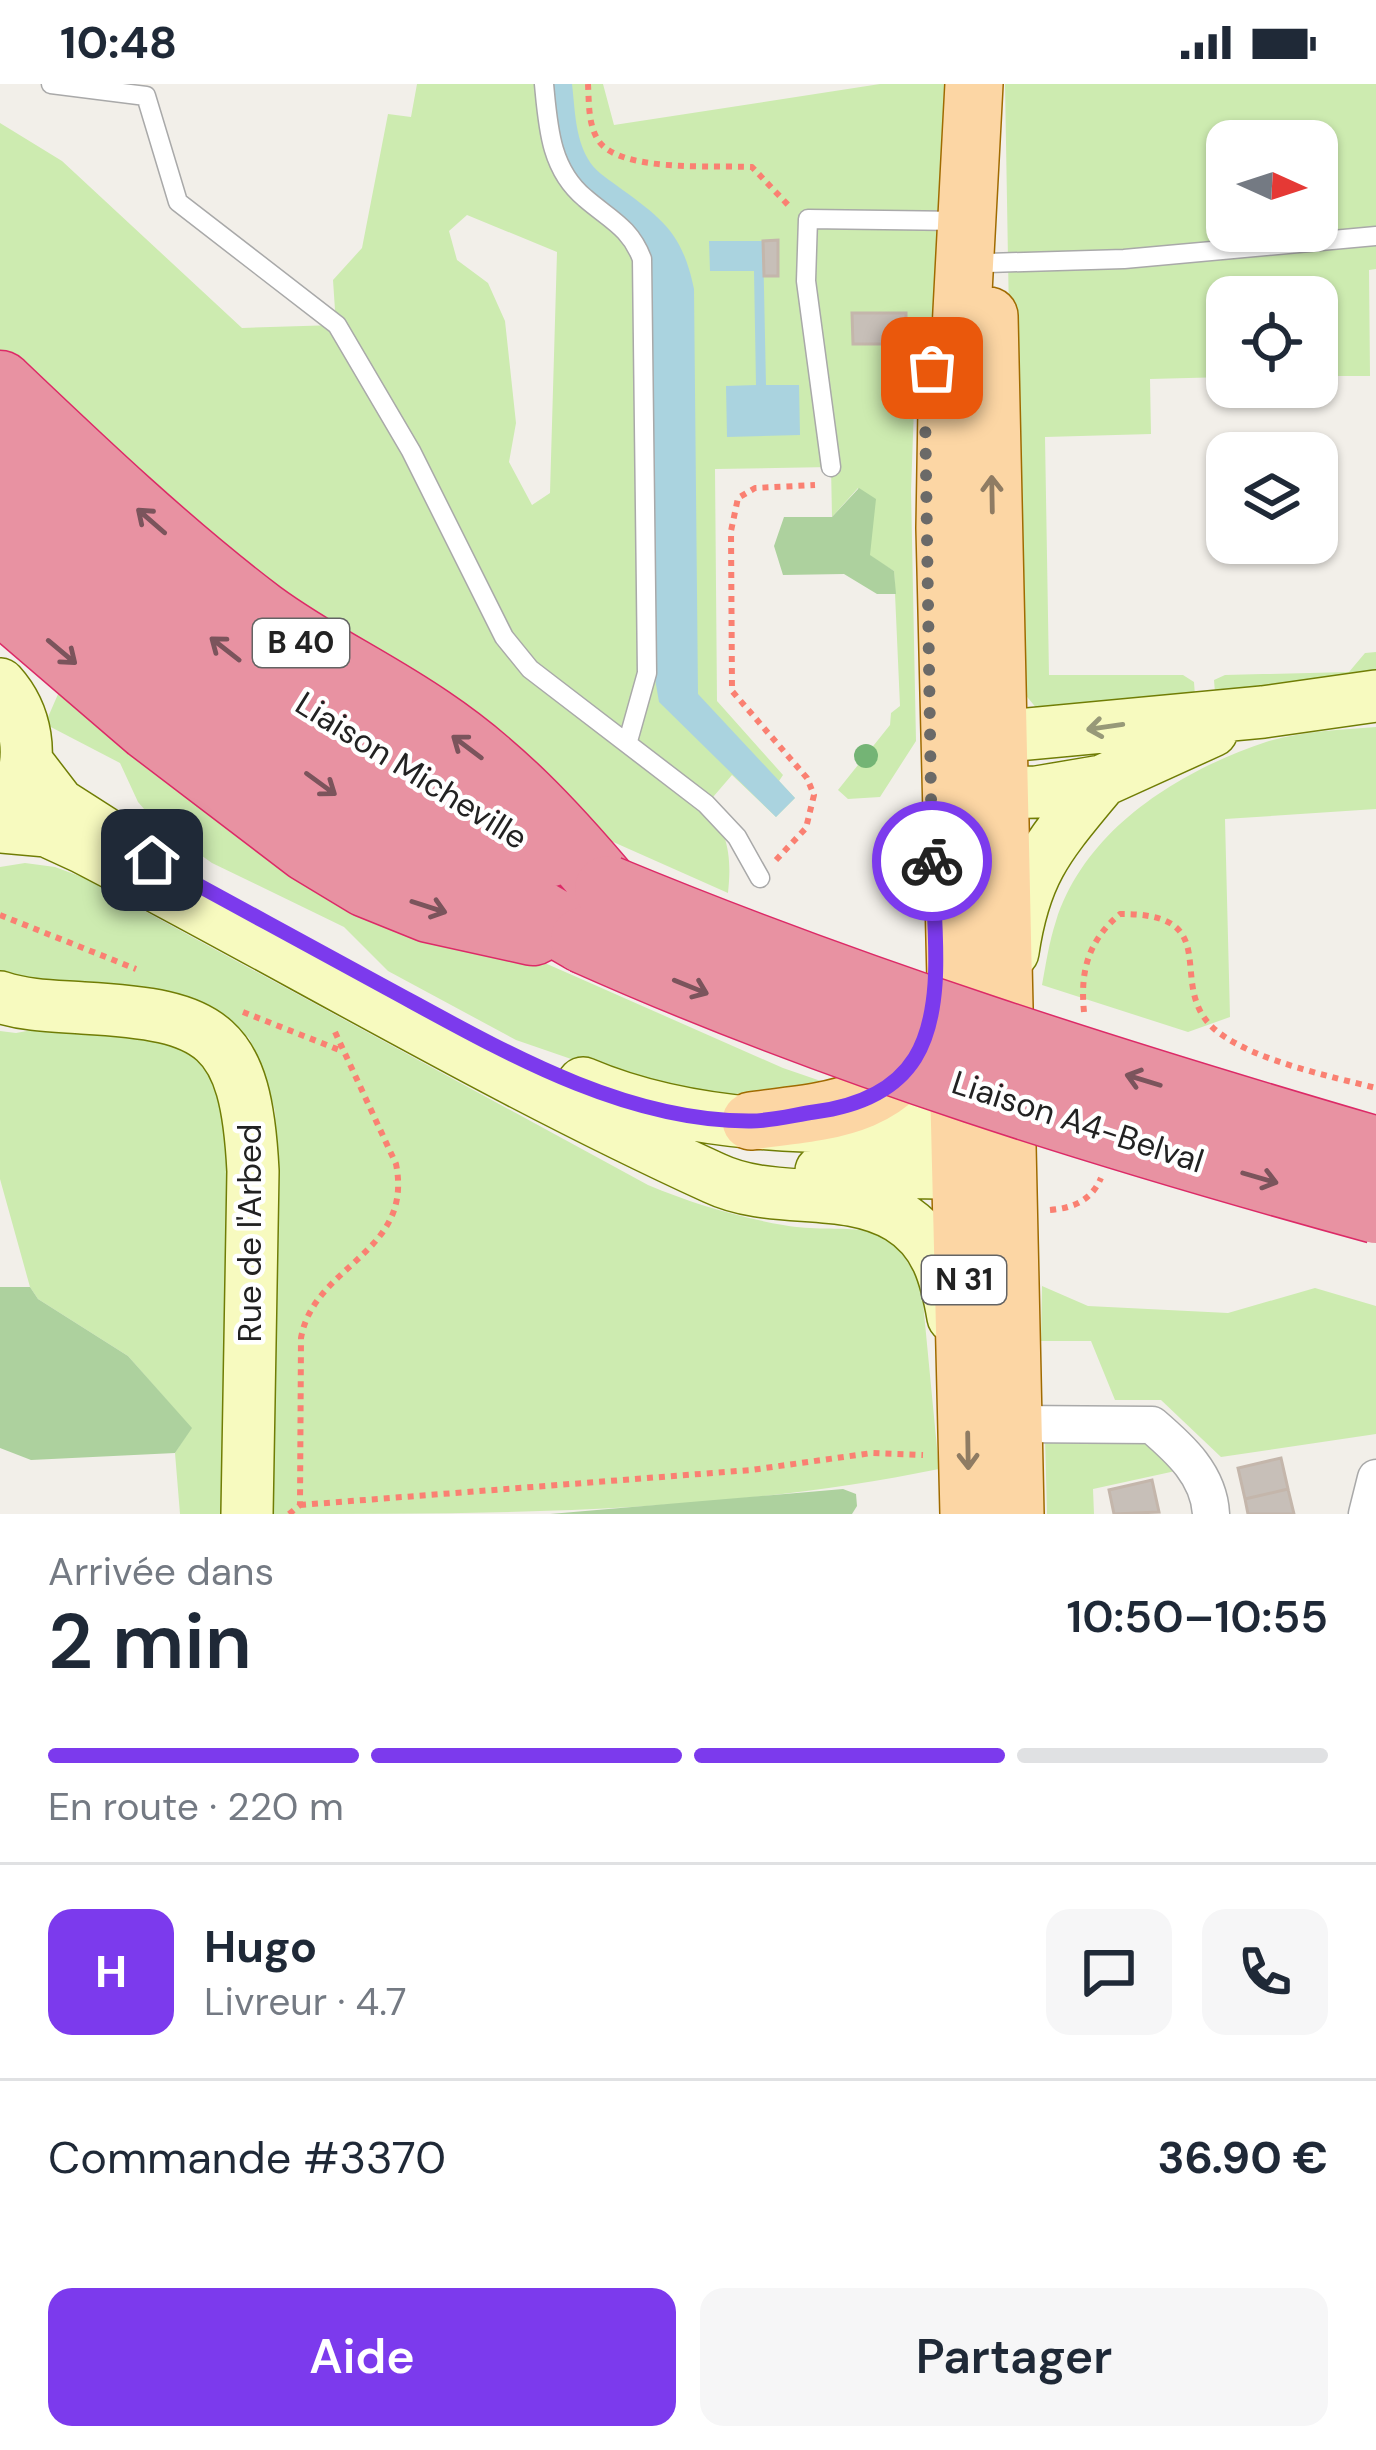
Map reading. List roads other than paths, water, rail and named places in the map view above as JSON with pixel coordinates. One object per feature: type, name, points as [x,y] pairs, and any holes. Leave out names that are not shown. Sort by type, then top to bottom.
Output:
[{"type":"highway","name":"B 40","points":[[0,384],[257,611],[322,658],[428,718],[496,769],[551,822],[596,915],[511,929],[429,909],[367,884],[309,849],[149,727],[0,599]]},
{"type":"highway","name":"Liaison Micheville","points":[[0,459],[131,574],[238,659],[596,915]]},
{"type":"highway","name":"Liaison Micheville","points":[[0,529],[205,699],[345,801],[596,915]]},
{"type":"highway","name":"Liaison A4-Belval","points":[[596,915],[737,943],[1006,1038],[1376,1150]]},
{"type":"highway","name":"Liaison A4-Belval","points":[[596,915],[818,1037],[1095,1127],[1376,1210]]},
{"type":"main road","name":"N 31","points":[[969,1514],[997,1303],[981,1162],[970,581],[945,528],[947,408],[973,243],[975,84]]},
{"type":"main road","name":"N 31","points":[[973,243],[939,329],[925,407],[1004,1016],[981,1162]]},
{"type":"main road","points":[[0,684],[18,710],[26,734],[21,785],[0,823],[47,831],[84,848],[520,1082],[719,1181],[774,1194],[865,1200],[903,1220],[940,1261],[989,1378]]},
{"type":"main road","points":[[970,749],[1376,696]]},
{"type":"main road","points":[[970,749],[1037,792],[1102,781],[1177,744],[1263,712]]},
{"type":"main road","name":"N 31","points":[[751,1121],[829,1110],[873,1096],[899,1079],[926,1038],[970,749]]},
{"type":"main road","points":[[26,761],[58,804],[95,828],[509,1053],[615,1097],[673,1112],[819,1127],[981,1162]]},
{"type":"main road","points":[[1004,1016],[1019,907],[1046,849],[1102,781]]},
{"type":"main road","name":"Rue de l'Arbed","points":[[0,997],[42,1006],[147,1011],[205,1031],[227,1051],[250,1115],[253,1171],[247,1514]]},
{"type":"main road","points":[[660,1151],[793,1170],[981,1162]]},
{"type":"main road","name":"N 31","points":[[989,1378],[1013,1424],[1015,1514]]},
{"type":"street","points":[[1013,1424],[1152,1425],[1187,1456],[1210,1496],[1211,1514]]},
{"type":"street","points":[[1367,1514],[1376,1478]]},
{"type":"lane","points":[[51,84],[146,96],[178,202],[337,325],[410,451],[504,637],[530,669],[706,804],[736,837],[760,878]]},
{"type":"lane","points":[[544,84],[548,131],[566,178],[623,226],[642,260],[646,673],[628,741]]},
{"type":"lane","points":[[831,466],[806,281],[808,219],[1124,260],[1376,236]]},
{"type":"water","points":[[550,84],[572,84],[578,132],[591,163],[667,228],[689,269],[694,289],[698,694],[795,798],[776,817],[659,702],[654,673],[648,259],[636,234],[586,191],[569,167],[559,141]]},
{"type":"water","points":[[709,241],[763,241],[766,385],[799,385],[800,435],[727,437],[726,386],[756,385],[754,271],[710,271]]}]
